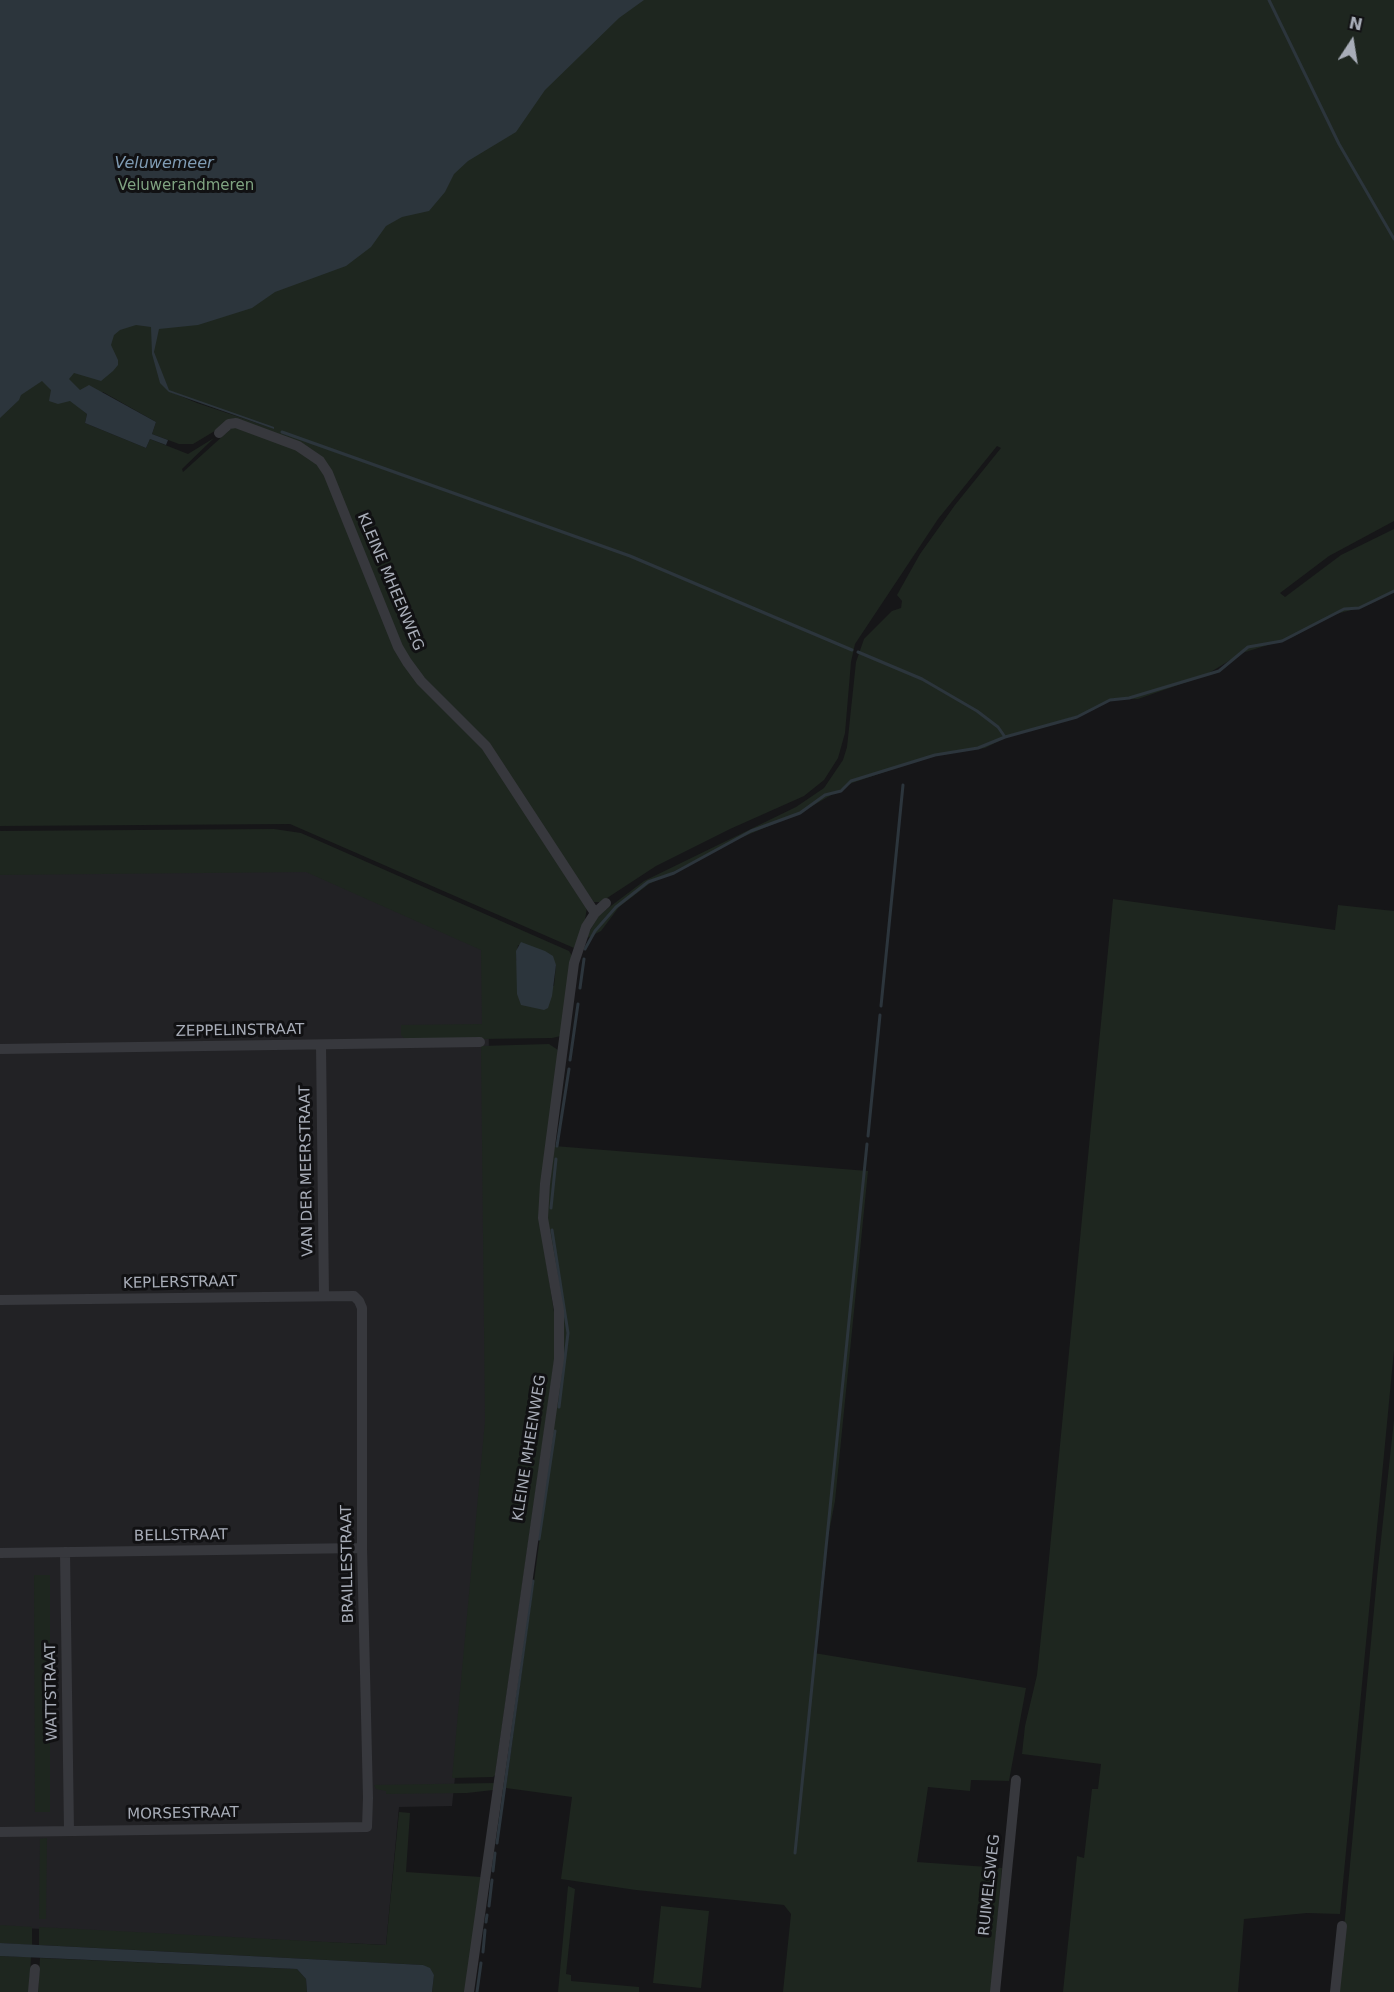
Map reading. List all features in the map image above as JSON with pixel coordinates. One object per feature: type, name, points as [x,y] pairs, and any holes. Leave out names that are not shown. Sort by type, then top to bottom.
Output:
[{"type":"street","name":"KLEINE MHEENWEG","points":[[219,433],[229,424],[236,423],[298,446],[320,461],[328,473],[398,647],[407,662],[421,681],[486,746],[596,913]]},
{"type":"street","name":"KLEINE MHEENWEG","points":[[469,1992],[559,1359],[559,1310],[543,1218],[545,1184],[574,963],[586,927],[606,903]]},
{"type":"street","name":"ZEPPELINSTRAAT","points":[[0,1049],[480,1042]]},
{"type":"street","name":"VAN DER MEERSTRAAT","points":[[321,1046],[324,1296]]},
{"type":"street","name":"KEPLERSTRAAT","points":[[0,1300],[354,1296],[359,1301]]},
{"type":"street","name":"BRAILLESTRAAT","points":[[359,1301],[362,1308],[362,1548],[367,1827]]},
{"type":"street","name":"BELLSTRAAT","points":[[0,1553],[362,1548]]},
{"type":"street","name":"WATTSTRAAT","points":[[65,1552],[69,1831]]},
{"type":"street","name":"RUIMELSWEG","points":[[994,1992],[1016,1780]]},
{"type":"street","name":"MORSESTRAAT","points":[[0,1832],[367,1827]]},
{"type":"street","points":[[1335,1992],[1342,1926]]},
{"type":"street","points":[[33,1992],[34,1969]]},
{"type":"shaded area","points":[[310,870],[488,945],[492,1420],[452,1806],[399,1807],[386,1945],[0,1927],[0,872]]},
{"type":"green space","name":"Veluwerandmeren","points":[[0,0],[1394,0],[1394,521],[1329,556],[1280,593],[1285,597],[1341,555],[1394,529],[1394,592],[1366,606],[1333,615],[1291,638],[1242,653],[1204,676],[1138,699],[1114,698],[1080,715],[1009,736],[985,748],[929,757],[852,783],[800,813],[738,839],[649,884],[619,907],[601,931],[585,939],[599,915],[644,881],[796,807],[824,788],[843,760],[847,747],[856,662],[864,639],[892,611],[901,608],[902,601],[897,595],[920,554],[955,505],[1001,448],[997,446],[938,519],[855,644],[851,662],[845,733],[838,758],[824,780],[804,796],[730,829],[656,866],[601,902],[594,902],[571,871],[486,741],[419,672],[405,653],[327,466],[321,457],[312,450],[233,420],[193,444],[179,444],[152,434],[156,422],[103,392],[80,408],[87,414],[85,423],[146,448],[150,439],[188,454],[214,438],[182,469],[183,472],[235,425],[305,452],[318,463],[327,476],[398,655],[421,685],[484,747],[506,784],[584,898],[587,907],[585,920],[574,948],[290,824],[0,826]],"holes":[[[171,392],[275,429],[197,403]]]},
{"type":"green space","points":[[274,829],[301,833],[569,951],[572,956],[561,1036],[406,1040],[401,1035],[401,1025],[482,1024],[481,950],[306,872],[0,875],[0,831]],"holes":[[[518,945],[556,965],[554,986],[516,960]]]},
{"type":"green space","points":[[1113,899],[1335,930],[1338,905],[1394,911],[1394,1350],[1340,1914],[1307,1913],[1244,1919],[1238,1992],[1063,1992],[1077,1856],[1084,1858],[1092,1789],[1098,1789],[1101,1764],[1022,1754],[1025,1726],[1037,1675]]},
{"type":"green space","points":[[549,1044],[558,1050],[540,1222],[556,1325],[555,1356],[495,1775],[493,1777],[452,1778],[485,1421],[481,1046]]},
{"type":"green space","points":[[554,1146],[868,1171],[835,1501],[823,1563],[814,1653],[1026,1688],[1009,1781],[971,1780],[970,1791],[928,1787],[917,1862],[1002,1868],[991,1992],[783,1992],[791,1914],[784,1905],[636,1890],[561,1879],[572,1797],[506,1788],[542,1522],[544,1471],[563,1359],[546,1217]]},
{"type":"green space","points":[[1394,1420],[1394,1992],[1338,1992],[1378,1567]]},
{"type":"green space","points":[[34,1575],[50,1575],[50,1812],[35,1812]]},
{"type":"green space","points":[[495,1783],[493,1790],[467,1793],[386,1794],[386,1791],[376,1789],[374,1785]]},
{"type":"green space","points":[[399,1812],[410,1813],[406,1872],[481,1877],[465,1992],[432,1992],[434,1975],[423,1965],[39,1945],[39,1927],[386,1945]]},
{"type":"green space","points":[[47,1838],[46,1919],[39,1919],[40,1839]]},
{"type":"green space","points":[[568,1886],[575,1889],[566,1974],[571,1975],[571,1981],[639,1987],[639,1992],[558,1992]]},
{"type":"green space","points":[[661,1906],[709,1911],[701,1988],[653,1983]]},
{"type":"green space","points":[[0,1925],[32,1927],[32,1945],[0,1943]]},
{"type":"green space","points":[[0,1956],[31,1957],[29,1992],[0,1992]]},
{"type":"green space","points":[[40,1958],[297,1969],[306,1979],[307,1992],[38,1992]]},
{"type":"water","name":"Veluwemeer","points":[[0,0],[644,0],[619,18],[545,90],[516,132],[468,161],[454,174],[445,192],[429,211],[402,217],[386,226],[371,247],[346,266],[275,292],[252,308],[198,325],[159,329],[154,352],[169,390],[274,427],[274,429],[169,392],[160,383],[152,354],[151,327],[136,325],[120,330],[114,335],[111,345],[118,365],[113,371],[101,381],[74,373],[69,379],[80,390],[89,385],[156,422],[152,434],[168,440],[166,445],[150,439],[146,448],[85,423],[87,414],[70,401],[58,404],[49,401],[51,390],[42,381],[21,395],[19,400],[0,418]]},
{"type":"water","points":[[521,942],[553,956],[556,965],[552,996],[548,1008],[544,1010],[521,1005],[517,994],[516,951]]},
{"type":"water","points":[[0,1943],[423,1965],[430,1968],[434,1975],[432,1992],[307,1992],[306,1979],[297,1969],[0,1956]]},
{"type":"waterway","points":[[1269,0],[1339,144],[1394,239]]},
{"type":"waterway","points":[[282,432],[630,556],[852,650]]},
{"type":"waterway","points":[[585,949],[595,931],[616,907],[648,882],[674,873],[751,831],[800,813],[825,795],[841,791],[851,781],[935,755],[978,748],[1005,737],[1077,717],[1110,700],[1129,698],[1219,671],[1248,647],[1282,641],[1344,609],[1359,608],[1394,591]]},
{"type":"waterway","points":[[858,652],[922,679],[977,711],[998,727],[1005,737]]},
{"type":"waterway","points":[[881,1006],[903,785]]},
{"type":"waterway","points":[[580,988],[584,959]]},
{"type":"waterway","points":[[570,1060],[578,1004]]},
{"type":"waterway","points":[[868,1136],[880,1015]]},
{"type":"waterway","points":[[557,1146],[569,1069]]},
{"type":"waterway","points":[[795,1853],[867,1144]]},
{"type":"waterway","points":[[551,1208],[556,1159]]},
{"type":"waterway","points":[[552,1230],[568,1333],[559,1407]]},
{"type":"waterway","points":[[539,1539],[555,1431]]},
{"type":"waterway","points":[[497,1843],[533,1581]]},
{"type":"waterway","points":[[493,1871],[495,1853]]},
{"type":"waterway","points":[[489,1906],[492,1880]]},
{"type":"waterway","points":[[486,1922],[487,1915]]},
{"type":"waterway","points":[[483,1952],[485,1930]]},
{"type":"waterway","points":[[477,1992],[481,1963]]}]
